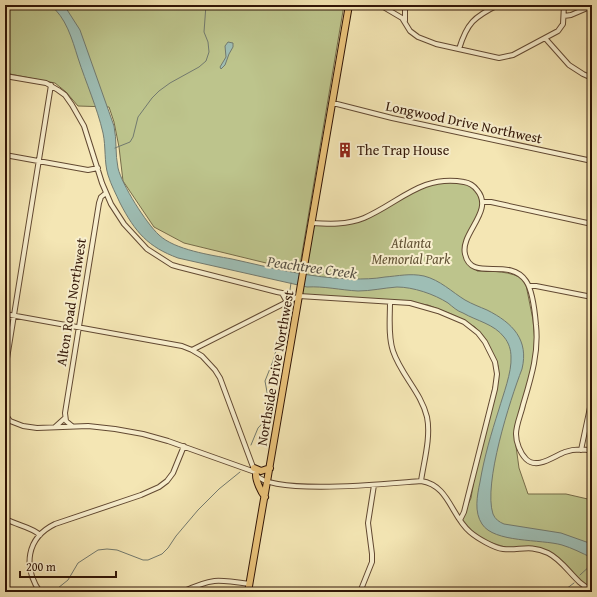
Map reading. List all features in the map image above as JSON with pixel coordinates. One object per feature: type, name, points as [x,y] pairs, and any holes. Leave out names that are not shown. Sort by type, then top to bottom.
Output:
[{"type":"main road","name":"Northside Drive Northwest","points":[[248,592],[349,5]]},
{"type":"main road","points":[[265,497],[256,479],[255,472],[270,468]]},
{"type":"street","points":[[380,5],[405,22],[410,30],[418,37],[436,44],[502,58],[513,55],[560,29],[563,24],[564,5]]},
{"type":"street","points":[[404,5],[405,22]]},
{"type":"street","points":[[459,49],[467,27],[471,22],[498,5]]},
{"type":"street","points":[[564,16],[571,15],[592,6]]},
{"type":"street","points":[[545,38],[569,65],[592,78]]},
{"type":"street","points":[[5,76],[51,85],[65,95],[79,116],[88,135],[106,193],[117,215],[131,234],[147,249],[166,262],[179,268],[282,293],[287,302]]},
{"type":"street","points":[[5,371],[51,85]]},
{"type":"street","name":"Longwood Drive Northwest","points":[[332,104],[399,120],[592,161]]},
{"type":"street","points":[[5,154],[88,170],[98,168]]},
{"type":"street","points":[[311,223],[336,224],[356,220],[372,214],[415,189],[428,184],[456,181],[470,184],[479,191],[482,202],[481,211],[465,245],[464,252],[466,259],[471,265],[479,269],[504,269],[514,271],[523,277],[529,286],[536,324],[536,349],[532,373],[517,429],[517,443],[525,458],[532,462],[544,462],[565,452],[581,450],[592,451]]},
{"type":"street","name":"Alton Road Northwest","points":[[65,418],[78,327],[99,203],[101,197],[106,193]]},
{"type":"street","points":[[482,202],[491,202],[592,224]]},
{"type":"street","points":[[529,286],[536,286],[592,297]]},
{"type":"street","points":[[192,350],[287,302],[299,293],[410,304],[426,307],[464,322],[474,329],[482,338],[495,362],[497,374],[495,389],[464,512],[460,520]]},
{"type":"street","points":[[390,302],[390,334],[392,350],[421,399],[427,418],[428,436],[421,481]]},
{"type":"street","points":[[5,314],[182,346],[192,350],[202,356],[220,378],[255,472],[261,479],[268,482],[300,486],[374,485],[421,481],[432,484],[440,490],[471,534],[496,547],[505,549],[530,548],[548,554],[561,562],[585,587],[592,590]]},
{"type":"street","points":[[581,450],[592,398]]},
{"type":"street","points":[[5,414],[10,421]]},
{"type":"street","points":[[55,427],[65,418],[66,421],[73,426]]},
{"type":"street","points":[[5,419],[29,428],[73,426],[102,427],[129,431],[156,437],[184,446],[255,472]]},
{"type":"street","points":[[40,592],[30,574],[29,564],[32,548],[40,534],[55,524],[141,495],[159,487],[167,481],[173,473],[184,446]]},
{"type":"street","points":[[360,592],[372,562],[368,524],[374,485]]},
{"type":"street","points":[[6,519],[18,525],[33,529],[40,534]]},
{"type":"street","points":[[182,592],[214,580],[226,580],[249,584]]},
{"type":"green space","points":[[5,5],[344,5],[299,271],[184,243],[154,227],[123,181],[119,147],[114,122],[109,107],[78,106],[66,92],[55,83],[5,73]]},
{"type":"green space","name":"Atlanta Memorial Park","points":[[451,179],[477,187],[483,201],[464,247],[466,260],[477,271],[496,271],[508,273],[525,280],[533,320],[536,355],[515,439],[519,468],[528,494],[566,494],[592,500],[592,589],[589,589],[559,563],[542,551],[508,548],[474,537],[461,520],[471,498],[480,444],[498,366],[485,338],[475,327],[451,314],[428,305],[391,300],[297,297],[314,225],[337,225],[359,220],[428,184]]},
{"type":"water","points":[[50,5],[64,5],[80,30],[114,126],[117,163],[120,175],[129,194],[141,213],[159,235],[166,240],[174,245],[204,254],[322,277],[360,279],[409,275],[424,276],[441,283],[460,297],[496,315],[511,327],[521,341],[524,359],[499,442],[492,483],[491,500],[493,514],[497,520],[504,524],[561,533],[592,544],[592,558],[562,545],[507,537],[497,534],[488,530],[479,519],[477,504],[482,473],[507,383],[511,363],[511,352],[508,344],[504,337],[495,329],[455,309],[448,303],[436,297],[416,290],[403,287],[358,291],[307,287],[178,258],[158,249],[143,237],[131,222],[120,203],[108,175],[103,133],[95,104],[68,29],[56,10]]},
{"type":"water","points":[[228,42],[233,43],[233,47],[225,65],[221,69],[220,67],[226,57],[225,46]]},
{"type":"waterway","points":[[115,148],[130,142],[133,137],[138,117],[159,91],[170,83],[199,67],[206,61],[209,52],[208,42],[204,32],[206,5]]},
{"type":"waterway","points":[[290,290],[291,283]]},
{"type":"waterway","points":[[251,445],[258,428],[271,414],[265,381],[273,361],[287,307]]},
{"type":"waterway","points":[[53,592],[68,580],[78,563],[98,550],[117,550],[143,560],[148,560],[162,554],[198,510],[219,489],[240,472]]},
{"type":"waterway","points":[[580,575],[592,564]]},
{"type":"waterway","points":[[562,592],[574,583]]},
{"type":"place","name":"The Trap House","points":[[345,150]]},
{"type":"water label","name":"Peachtree Creek","points":[[312,267]]}]
